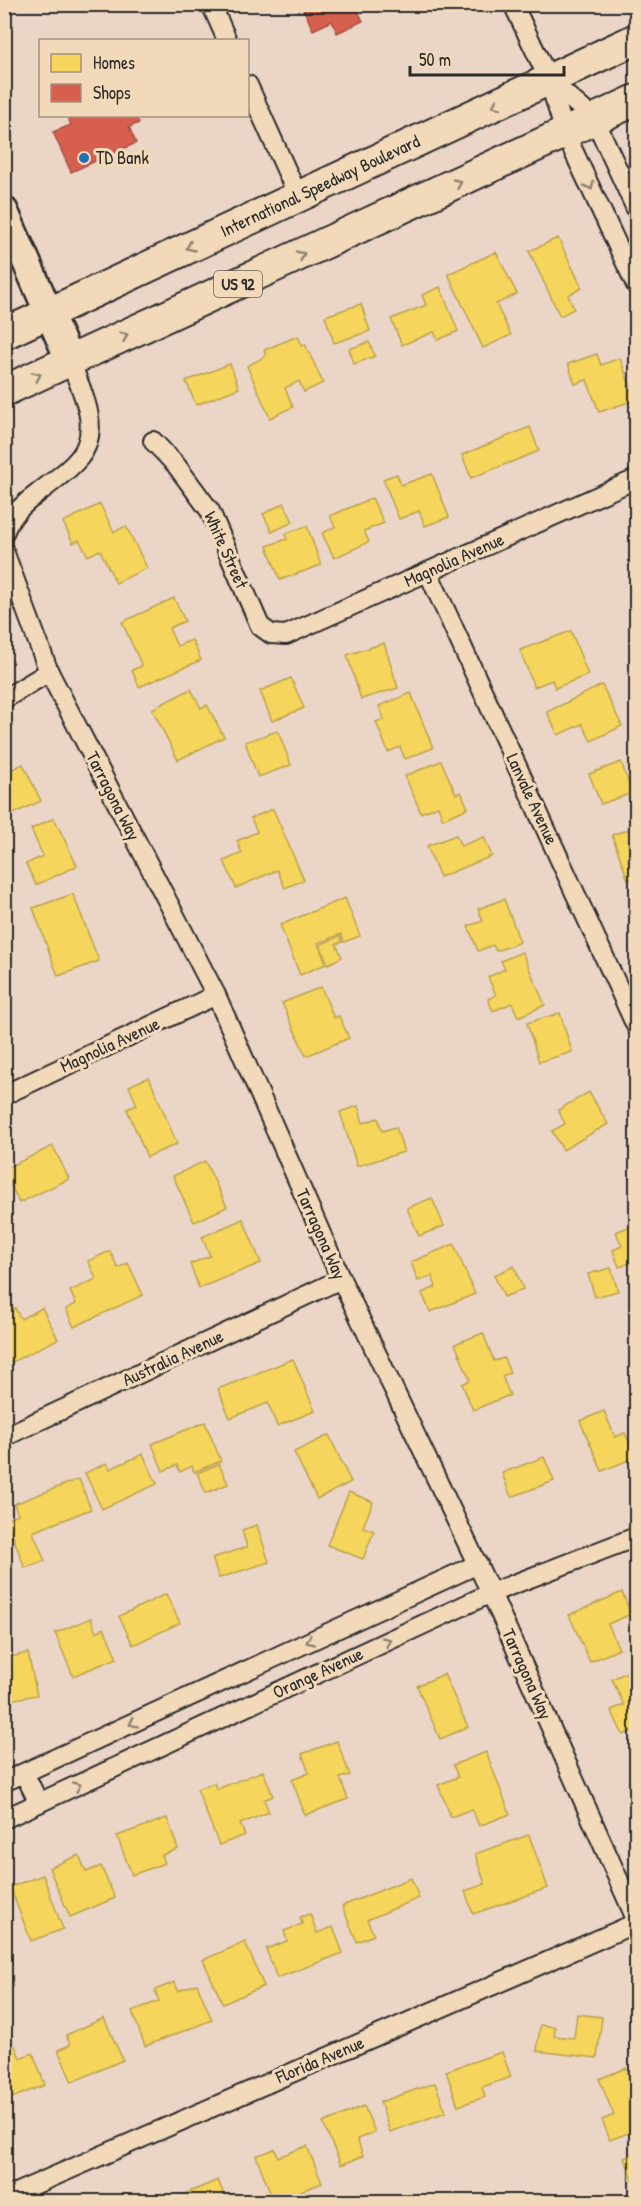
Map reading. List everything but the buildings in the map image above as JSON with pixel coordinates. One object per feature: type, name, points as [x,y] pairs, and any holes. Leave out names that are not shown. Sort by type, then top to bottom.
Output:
[{"type":"main road","name":"International Speedway Boulevard","points":[[4,334],[636,39]]},
{"type":"main road","name":"US 92","points":[[4,392],[636,100]]},
{"type":"street","points":[[211,4],[227,39]]},
{"type":"street","points":[[513,4],[549,80],[566,133],[636,285]]},
{"type":"street","points":[[549,80],[595,120],[636,210]]},
{"type":"street","points":[[249,87],[298,196]]},
{"type":"street","points":[[4,211],[70,361],[87,405],[91,429],[86,448],[68,469],[23,504],[4,532]]},
{"type":"street","name":"White Street","points":[[153,441],[176,465],[210,510],[260,626],[271,634]]},
{"type":"street","name":"Magnolia Avenue","points":[[271,634],[286,635],[636,479]]},
{"type":"street","name":"Tarragona Way","points":[[4,551],[49,672],[216,995],[341,1279],[491,1593],[636,1921]]},
{"type":"street","name":"Lanvale Avenue","points":[[428,572],[636,1026]]},
{"type":"street","points":[[4,699],[49,672]]},
{"type":"street","name":"Magnolia Avenue","points":[[4,1095],[216,995]]},
{"type":"street","name":"Australia Avenue","points":[[4,1437],[341,1279]]},
{"type":"street","name":"Orange Avenue","points":[[4,1820],[491,1593],[636,1537]]},
{"type":"street","name":"Orange Avenue","points":[[4,1782],[477,1564]]},
{"type":"street","points":[[232,1677],[246,1707]]},
{"type":"street","points":[[24,1773],[39,1803]]},
{"type":"street","name":"Florida Avenue","points":[[4,2198],[636,1921]]},
{"type":"place","name":"TD Bank","points":[[84,158]]}]
